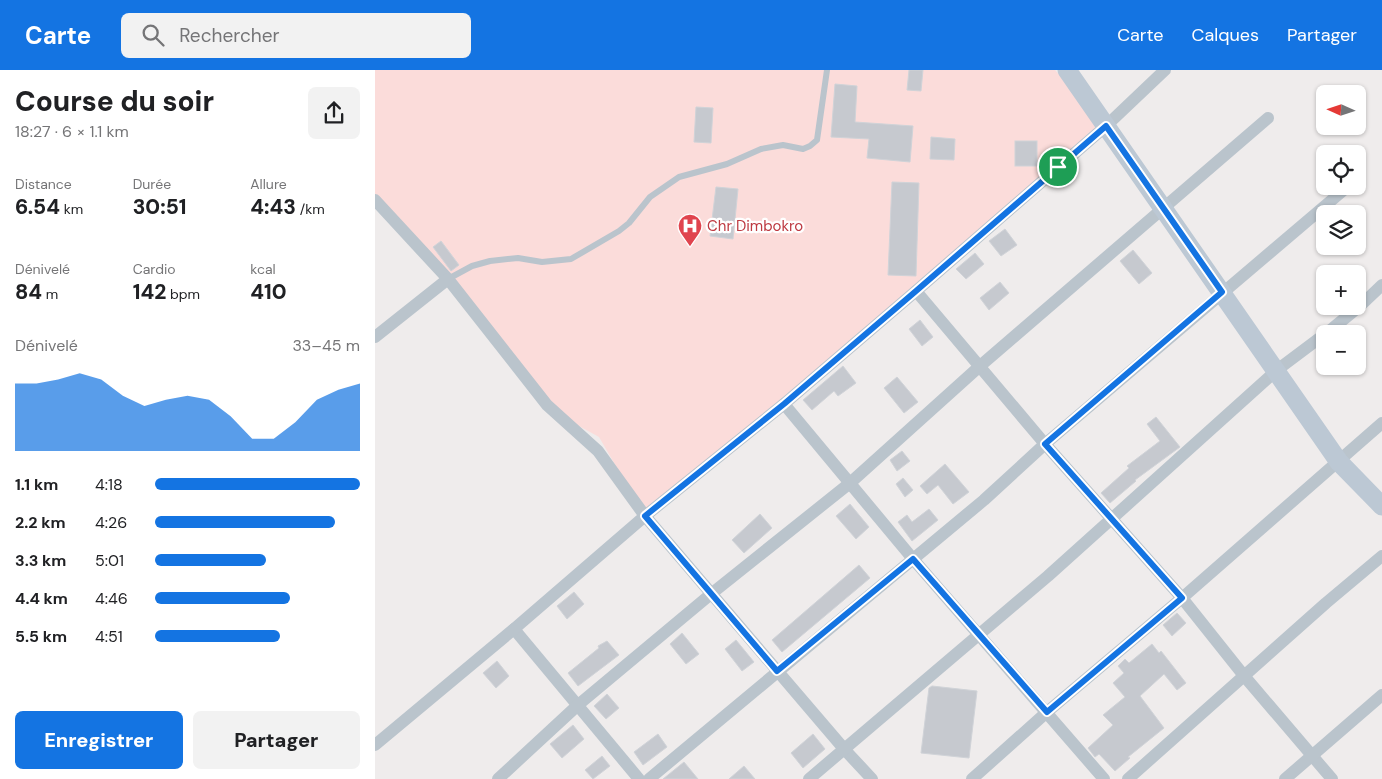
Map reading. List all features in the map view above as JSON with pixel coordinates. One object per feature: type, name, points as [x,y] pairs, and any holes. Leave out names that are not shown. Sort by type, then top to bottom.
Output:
[{"type":"main road","points":[[1067,70],[1277,370],[1339,462],[1382,506]]},
{"type":"street","points":[[375,745],[645,516],[784,404],[1106,126],[1165,70]]},
{"type":"street","points":[[498,779],[578,705],[711,594],[850,483],[1163,207],[1268,118]]},
{"type":"street","points":[[649,779],[984,500],[1045,444],[1338,195]]},
{"type":"street","points":[[375,200],[448,279],[547,405],[598,451],[645,516],[872,779]]},
{"type":"street","points":[[375,337],[448,279]]},
{"type":"street","points":[[809,779],[980,635],[1277,370],[1361,306],[1382,285]]},
{"type":"street","points":[[916,291],[1045,444],[1182,598],[1245,677],[1332,779]]},
{"type":"street","points":[[784,404],[913,559],[1104,779]]},
{"type":"street","points":[[971,779],[1382,423]]},
{"type":"street","points":[[1128,779],[1326,603],[1382,556]]},
{"type":"street","points":[[514,629],[639,779]]},
{"type":"street","points":[[1285,779],[1382,695]]},
{"type":"lane","points":[[448,279],[472,266],[498,260],[518,258],[542,262],[571,259],[619,231],[650,197],[679,177],[727,164],[761,149],[783,145],[803,149],[810,146],[817,140],[827,70]]},
{"type":"shaded area","name":"Chr Dimbokro","points":[[375,70],[1055,70],[1106,126],[645,516],[599,437],[559,415],[375,201]]},
{"type":"building","points":[[909,70],[923,70],[921,91],[907,90]]},
{"type":"building","points":[[835,84],[857,86],[855,122],[913,126],[910,162],[867,158],[869,139],[831,137]]},
{"type":"building","points":[[696,107],[713,108],[711,143],[694,142]]},
{"type":"building","points":[[931,137],[955,139],[954,160],[930,159]]},
{"type":"building","points":[[1015,141],[1037,141],[1037,166],[1015,166]]},
{"type":"building","points":[[892,182],[919,183],[916,276],[888,275]]},
{"type":"building","points":[[716,187],[738,189],[733,239],[710,236]]},
{"type":"building","points":[[1005,229],[1017,245],[1001,256],[989,241]]},
{"type":"building","points":[[441,241],[459,265],[451,271],[433,247]]},
{"type":"building","points":[[1133,250],[1152,273],[1139,284],[1120,261]]},
{"type":"building","points":[[975,253],[984,264],[966,279],[956,269]]},
{"type":"building","points":[[1000,282],[1009,293],[989,310],[980,298]]},
{"type":"building","points":[[920,320],[933,337],[922,346],[909,329]]},
{"type":"building","points":[[843,366],[856,383],[838,396],[834,391],[812,410],[803,400]]},
{"type":"building","points":[[897,377],[918,402],[904,413],[884,388]]},
{"type":"building","points":[[1156,417],[1180,447],[1135,480],[1110,503],[1101,493],[1129,468],[1127,466],[1160,441],[1147,424]]},
{"type":"building","points":[[902,451],[910,461],[897,471],[890,460]]},
{"type":"building","points":[[945,464],[969,492],[953,504],[938,485],[927,494],[920,486]]},
{"type":"building","points":[[903,478],[913,490],[905,497],[896,484]]},
{"type":"building","points":[[850,504],[869,527],[856,539],[836,516]]},
{"type":"building","points":[[929,509],[938,520],[912,541],[898,522],[907,515],[912,522]]},
{"type":"building","points":[[760,514],[772,528],[744,553],[732,540]]},
{"type":"building","points":[[859,565],[870,578],[782,652],[772,640]]},
{"type":"building","points":[[574,592],[584,604],[567,619],[557,606]]},
{"type":"building","points":[[1177,613],[1186,623],[1172,636],[1163,625]]},
{"type":"building","points":[[682,633],[699,654],[686,664],[670,644]]},
{"type":"building","points":[[736,640],[754,662],[742,671],[725,649]]},
{"type":"building","points":[[607,641],[619,655],[578,686],[568,673],[599,648],[598,646]]},
{"type":"building","points":[[1152,644],[1159,653],[1161,651],[1186,683],[1177,690],[1164,674],[1140,696],[1164,728],[1128,757],[1130,758],[1115,771],[1099,754],[1095,757],[1088,748],[1113,725],[1103,715],[1125,697],[1113,683],[1124,673],[1118,666],[1125,659],[1129,663]]},
{"type":"building","points":[[497,661],[509,676],[496,688],[483,673]]},
{"type":"building","points":[[932,686],[977,691],[969,758],[921,753],[929,688]]},
{"type":"building","points":[[607,694],[619,708],[606,719],[594,706]]},
{"type":"building","points":[[573,725],[584,739],[562,758],[550,744]]},
{"type":"building","points":[[658,734],[667,747],[643,765],[634,752]]},
{"type":"building","points":[[813,734],[825,749],[803,768],[791,753]]},
{"type":"building","points":[[602,756],[610,766],[593,779],[585,770]]},
{"type":"building","points":[[684,762],[698,779],[663,779]]},
{"type":"building","points":[[744,766],[755,779],[729,779]]},
{"type":"place","name":"Chr Dimbokro","points":[[690,247]]},
{"type":"route","points":[[1106,126],[1222,292],[1045,444],[1182,598],[1047,712],[913,559],[777,671],[645,516],[784,404],[1058,167],[1106,126]]}]
